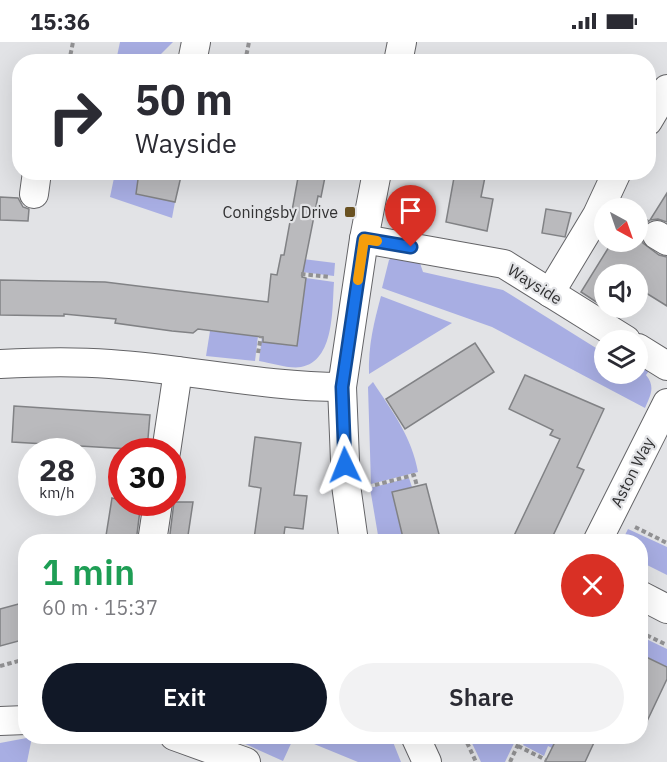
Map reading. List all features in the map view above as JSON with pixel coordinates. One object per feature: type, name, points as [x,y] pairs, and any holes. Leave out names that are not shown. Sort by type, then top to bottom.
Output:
[{"type":"street","points":[[656,108],[667,89]]},
{"type":"street","points":[[353,534],[346,485],[342,387],[364,239],[375,180]]},
{"type":"street","points":[[550,293],[597,215],[613,180]]},
{"type":"street","name":"Wayside","points":[[364,239],[504,264],[610,330]]},
{"type":"street","points":[[648,354],[667,366]]},
{"type":"street","points":[[0,364],[41,362],[110,364],[305,387],[342,387]]},
{"type":"street","points":[[168,438],[178,371]]},
{"type":"street","name":"Aston Way","points":[[601,534],[667,403]]},
{"type":"street","points":[[153,534],[156,516]]},
{"type":"street","points":[[648,599],[667,609]]},
{"type":"street","points":[[0,721],[18,720]]},
{"type":"street","points":[[196,744],[246,762]]},
{"type":"street","points":[[419,744],[427,762]]},
{"type":"path","points":[[368,486],[414,475],[417,486]]},
{"type":"path","points":[[648,636],[667,645]]},
{"type":"path","points":[[0,666],[18,661]]},
{"type":"path","points":[[468,744],[476,762]]},
{"type":"path","points":[[510,762],[518,746],[546,760]]},
{"type":"shaded area","points":[[120,42],[173,42],[161,54],[117,54]]},
{"type":"shaded area","points":[[114,180],[138,180],[136,194],[175,202],[172,218],[110,197]]},
{"type":"shaded area","points":[[394,256],[419,260],[423,272],[503,290],[594,347],[594,381],[492,327],[382,288],[389,260]]},
{"type":"shaded area","points":[[303,259],[335,263],[334,276],[302,272]]},
{"type":"shaded area","points":[[306,278],[334,282],[330,332],[320,355],[312,363],[301,367],[286,367],[259,361],[262,336],[263,342],[297,346]]},
{"type":"shaded area","points":[[381,296],[452,323],[369,374],[371,344]]},
{"type":"shaded area","points":[[210,331],[258,336],[255,361],[206,356]]},
{"type":"shaded area","points":[[648,378],[651,388],[645,408],[600,384],[648,384]]},
{"type":"shaded area","points":[[373,382],[406,436],[418,472],[371,484],[368,387]]},
{"type":"shaded area","points":[[409,478],[412,487],[392,492],[402,534],[378,534],[370,488]]},
{"type":"shaded area","points":[[628,529],[639,534],[626,534]]},
{"type":"shaded area","points":[[648,538],[667,547],[667,575],[648,566]]},
{"type":"shaded area","points":[[648,640],[667,649],[667,667],[648,658]]},
{"type":"shaded area","points":[[18,740],[18,744],[31,744],[27,762],[0,762],[0,743]]},
{"type":"shaded area","points":[[245,744],[291,744],[283,761]]},
{"type":"shaded area","points":[[314,744],[394,744],[401,762],[358,762]]},
{"type":"shaded area","points":[[472,744],[514,744],[505,762],[481,762]]},
{"type":"shaded area","points":[[554,744],[552,748],[548,746],[544,756],[523,745]]},
{"type":"building","points":[[138,180],[180,180],[175,202],[136,194]]},
{"type":"building","points":[[298,180],[324,180],[321,197],[318,196],[302,277],[306,278],[297,346],[263,342],[263,337],[198,329],[193,333],[115,323],[116,319],[64,314],[64,316],[0,315],[0,280],[105,282],[268,302],[271,274],[277,275],[281,255],[284,255]]},
{"type":"building","points":[[454,180],[484,180],[481,197],[493,199],[487,231],[446,222]]},
{"type":"building","points":[[667,193],[667,222],[658,219],[650,220]]},
{"type":"building","points":[[0,197],[18,198],[23,207],[29,209],[28,221],[0,220]]},
{"type":"building","points":[[546,209],[571,213],[565,237],[542,233]]},
{"type":"building","points":[[648,247],[659,255],[667,257],[667,306],[648,294],[648,264],[598,264],[606,252],[648,252]]},
{"type":"building","points":[[594,271],[594,300],[581,292]]},
{"type":"building","points":[[475,343],[494,372],[405,429],[386,399]]},
{"type":"building","points":[[525,375],[604,409],[577,467],[584,470],[554,534],[515,534],[560,439],[550,435],[553,430],[509,409]]},
{"type":"building","points":[[14,406],[150,415],[148,438],[108,438],[108,448],[96,447],[96,438],[18,438],[18,442],[12,442]]},
{"type":"building","points":[[255,437],[301,443],[294,495],[307,496],[303,529],[285,527],[284,534],[255,534],[261,488],[249,486]]},
{"type":"building","points":[[426,484],[439,534],[402,534],[392,492]]},
{"type":"building","points":[[186,502],[193,502],[188,534],[170,534],[172,516],[186,516]]},
{"type":"building","points":[[109,516],[139,516],[137,534],[106,534]]},
{"type":"building","points":[[18,604],[18,641],[0,646],[0,609]]},
{"type":"building","points":[[648,658],[667,667],[667,679],[648,719]]},
{"type":"building","points":[[554,744],[593,744],[585,762],[545,762]]},
{"type":"slow traffic","points":[[358,280],[364,239],[377,241]]},
{"type":"place","name":"Coningsby Drive","points":[[350,212]]},
{"type":"route","points":[[345,465],[342,387],[364,239],[411,247]]}]
